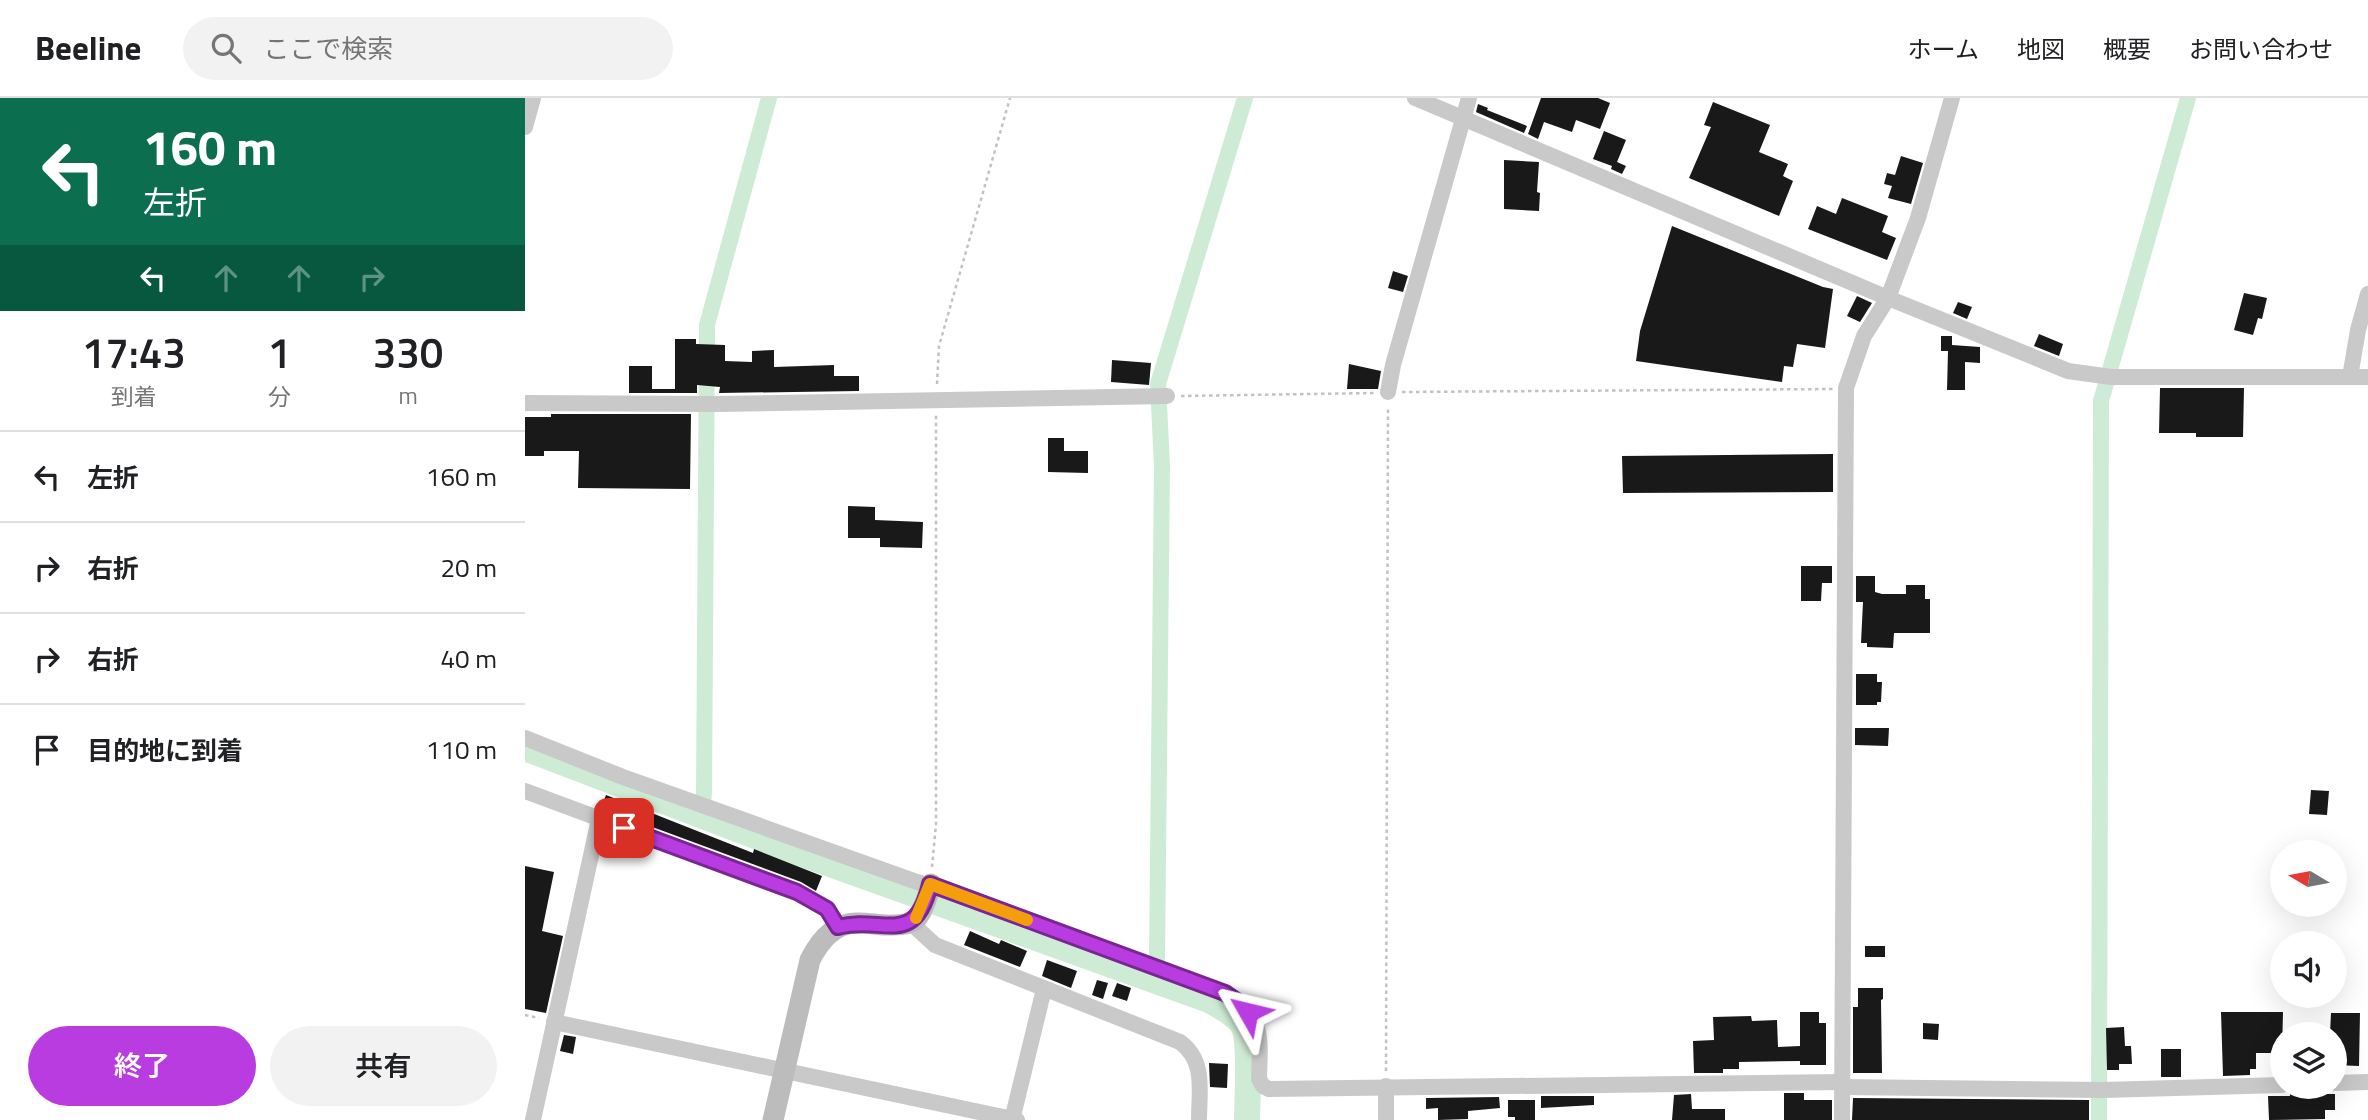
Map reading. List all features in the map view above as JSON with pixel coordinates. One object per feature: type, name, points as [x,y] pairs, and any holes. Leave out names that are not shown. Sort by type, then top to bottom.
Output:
[{"type":"street","points":[[525,127],[533,98]]},
{"type":"street","points":[[1415,98],[2068,371],[2103,377],[2368,377]]},
{"type":"street","points":[[1388,392],[1393,365],[1469,98]]},
{"type":"street","points":[[1842,1120],[1846,388],[1864,336],[1888,298],[1918,218],[1952,98]]},
{"type":"street","points":[[2350,377],[2358,330],[2368,294]]},
{"type":"street","points":[[525,402],[716,404],[1167,396]]},
{"type":"street","points":[[525,738],[624,777],[917,882],[935,945],[1180,1042],[1191,1050],[1198,1063],[1199,1120]]},
{"type":"street","points":[[525,791],[797,892],[827,909],[838,927]]},
{"type":"street","points":[[533,1120],[599,819]]},
{"type":"street","points":[[773,1120],[810,960],[818,944],[838,927],[854,923],[880,926],[923,901],[1225,993],[1241,1004],[1258,1026],[1259,1079],[1263,1086],[1269,1088],[1842,1084],[2098,1090],[2270,1085]]},
{"type":"street","points":[[554,1021],[1014,1120],[1044,989]]},
{"type":"street","points":[[2347,1083],[2368,1083]]},
{"type":"street","points":[[1386,1120],[1387,1086]]},
{"type":"path","points":[[923,901],[936,824],[936,399],[939,346],[1010,98]]},
{"type":"path","points":[[1167,396],[1846,388]]},
{"type":"path","points":[[1387,1086],[1388,392]]},
{"type":"building","points":[[1541,98],[1598,98],[1610,103],[1600,129],[1576,120],[1572,132],[1544,122],[1538,139],[1528,134]]},
{"type":"building","points":[[1713,102],[1770,125],[1759,152],[1788,164],[1783,176],[1793,181],[1779,216],[1689,178],[1711,127],[1704,125]]},
{"type":"building","points":[[1478,104],[1527,126],[1524,133],[1476,112]]},
{"type":"building","points":[[1604,131],[1626,140],[1617,162],[1626,166],[1622,174],[1611,169],[1612,166],[1593,159]]},
{"type":"building","points":[[1901,156],[1923,163],[1911,204],[1888,198],[1892,186],[1884,184],[1887,173],[1895,175]]},
{"type":"building","points":[[1504,160],[1539,162],[1539,211],[1504,209]]},
{"type":"building","points":[[1842,198],[1888,216],[1882,232],[1896,238],[1887,260],[1808,229],[1817,206],[1836,214]]},
{"type":"building","points":[[1672,226],[1833,289],[1825,348],[1797,344],[1793,367],[1784,366],[1782,382],[1636,361],[1640,331]]},
{"type":"building","points":[[1393,271],[1408,276],[1403,292],[1388,288]]},
{"type":"building","points":[[2244,293],[2267,298],[2262,319],[2258,318],[2253,335],[2234,330]]},
{"type":"building","points":[[1857,296],[1872,303],[1860,322],[1847,316]]},
{"type":"building","points":[[1958,302],[1972,307],[1967,319],[1953,313]]},
{"type":"building","points":[[2039,334],[2063,344],[2059,356],[2034,346]]},
{"type":"building","points":[[1941,336],[1952,336],[1952,345],[1980,347],[1980,363],[1965,362],[1965,390],[1947,390],[1948,351],[1941,351]]},
{"type":"building","points":[[675,339],[696,339],[696,344],[725,345],[725,361],[752,362],[752,351],[774,350],[774,367],[834,365],[834,376],[859,376],[859,391],[719,393],[720,387],[697,385],[697,393],[629,393],[629,366],[652,366],[652,389],[675,389]]},
{"type":"building","points":[[1112,360],[1151,363],[1149,385],[1111,382]]},
{"type":"building","points":[[1349,364],[1381,371],[1378,389],[1347,389]]},
{"type":"building","points":[[2160,388],[2244,388],[2243,437],[2196,437],[2196,433],[2159,433]]},
{"type":"building","points":[[551,414],[691,414],[690,489],[578,488],[579,451],[544,451],[544,456],[525,456],[525,417],[551,417]]},
{"type":"building","points":[[1048,438],[1064,438],[1064,451],[1088,451],[1088,473],[1048,472]]},
{"type":"building","points":[[1833,454],[1833,492],[1623,493],[1622,456]]},
{"type":"building","points":[[848,506],[875,507],[875,520],[923,522],[922,548],[880,547],[880,538],[848,538]]},
{"type":"building","points":[[1801,566],[1832,566],[1832,583],[1822,583],[1821,601],[1801,601]]},
{"type":"building","points":[[1856,576],[1875,576],[1875,592],[1882,594],[1906,594],[1906,585],[1925,585],[1925,599],[1930,599],[1930,633],[1894,633],[1893,648],[1867,647],[1867,643],[1861,643],[1863,602],[1856,602]]},
{"type":"building","points":[[1856,674],[1877,674],[1877,682],[1882,682],[1881,702],[1877,702],[1877,705],[1856,705]]},
{"type":"building","points":[[1855,728],[1889,728],[1888,746],[1855,745]]},
{"type":"building","points":[[2311,790],[2329,791],[2327,815],[2309,814]]},
{"type":"building","points":[[606,795],[753,853],[754,849],[822,876],[816,891],[801,882],[601,808]]},
{"type":"building","points":[[525,866],[554,872],[542,931],[563,936],[546,1013],[525,1009]]},
{"type":"building","points":[[970,931],[999,944],[1001,940],[1027,951],[1020,967],[964,945]]},
{"type":"building","points":[[1865,946],[1885,946],[1885,957],[1865,957]]},
{"type":"building","points":[[1047,960],[1077,971],[1071,988],[1042,976]]},
{"type":"building","points":[[1097,980],[1108,983],[1103,999],[1092,995]]},
{"type":"building","points":[[1117,983],[1131,988],[1127,1001],[1112,996]]},
{"type":"building","points":[[1858,988],[1883,988],[1882,1073],[1853,1073],[1853,1007],[1858,1007]]},
{"type":"building","points":[[1800,1012],[1819,1012],[1819,1023],[1826,1023],[1826,1065],[1800,1065],[1800,1061],[1739,1062],[1739,1069],[1723,1069],[1723,1073],[1694,1073],[1693,1041],[1714,1040],[1713,1017],[1751,1016],[1752,1021],[1777,1020],[1778,1047],[1800,1046]]},
{"type":"building","points":[[2221,1012],[2283,1012],[2283,1022],[2270,1022],[2270,1053],[2256,1053],[2256,1069],[2250,1069],[2250,1075],[2223,1076]]},
{"type":"building","points":[[2331,1013],[2360,1013],[2359,1066],[2347,1066],[2347,1022],[2331,1022]]},
{"type":"building","points":[[1923,1023],[1939,1024],[1938,1040],[1923,1039]]},
{"type":"building","points":[[2124,1027],[2125,1046],[2131,1046],[2132,1064],[2119,1064],[2119,1070],[2107,1070],[2106,1028]]},
{"type":"building","points":[[564,1035],[576,1037],[573,1054],[560,1051]]},
{"type":"building","points":[[2161,1049],[2181,1049],[2181,1077],[2161,1077]]},
{"type":"building","points":[[1209,1063],[1228,1064],[1227,1088],[1210,1087]]},
{"type":"building","points":[[1784,1093],[1804,1093],[1804,1100],[1832,1100],[1832,1120],[1784,1120]]},
{"type":"building","points":[[1691,1094],[1692,1109],[1725,1109],[1725,1120],[1672,1120],[1674,1095]]},
{"type":"building","points":[[1541,1096],[1594,1096],[1594,1105],[1541,1108]]},
{"type":"building","points":[[2268,1096],[2270,1099],[2335,1099],[2335,1110],[2325,1110],[2325,1119],[2269,1120]]},
{"type":"building","points":[[1499,1097],[1500,1108],[1468,1111],[1468,1119],[1438,1120],[1438,1108],[1426,1109],[1426,1098]]},
{"type":"building","points":[[1853,1098],[2089,1100],[2089,1120],[1852,1120]]},
{"type":"building","points":[[1508,1100],[1535,1100],[1535,1120],[1515,1120],[1515,1117],[1508,1117]]},
{"type":"waterway","points":[[702,814],[707,325],[769,98]]},
{"type":"waterway","points":[[1157,959],[1162,466],[1158,384],[1245,98]]},
{"type":"waterway","points":[[2099,1120],[2101,401],[2188,98]]},
{"type":"waterway","points":[[525,748],[797,852],[1209,1000],[1234,1015],[1244,1029],[1248,1053],[1247,1120]]},
{"type":"slow traffic","points":[[916,918],[930,884],[1027,920]]},
{"type":"route","points":[[624,828],[797,892],[827,909],[838,927],[854,923],[880,926],[903,924],[915,920],[930,884],[1225,993],[1248,1012]]}]
